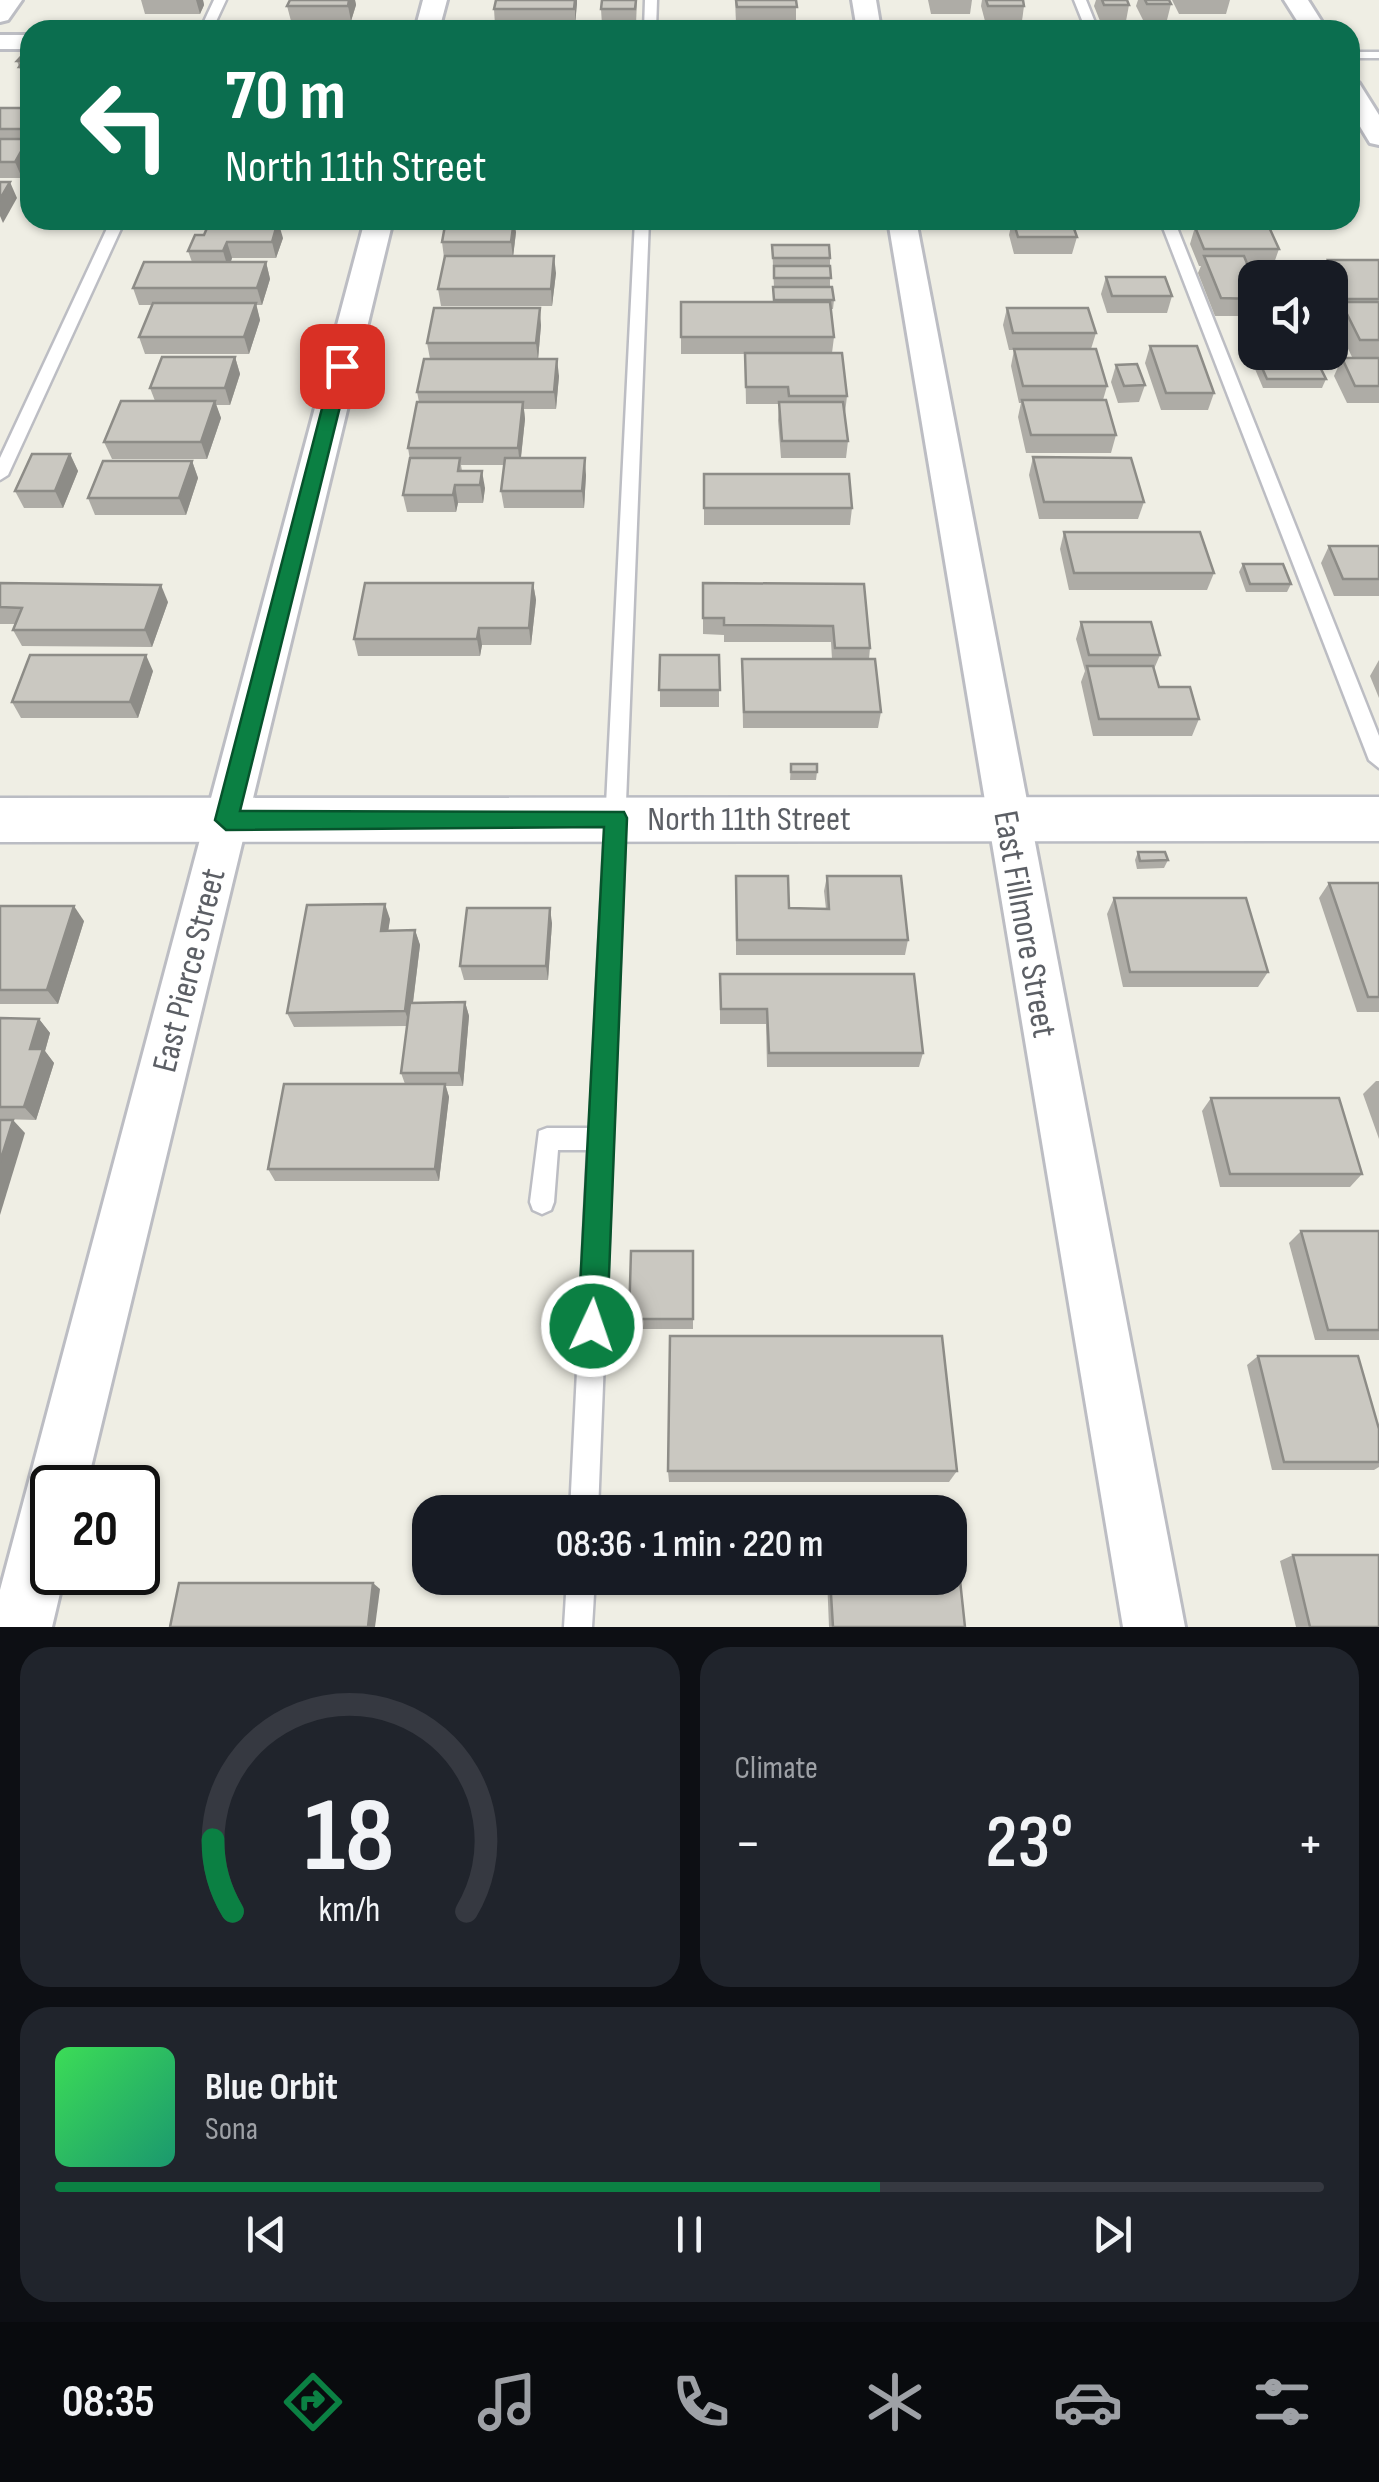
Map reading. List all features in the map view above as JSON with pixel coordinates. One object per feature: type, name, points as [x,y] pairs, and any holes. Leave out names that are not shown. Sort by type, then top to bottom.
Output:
[{"type":"street","points":[[0,14],[10,0]]},
{"type":"street","points":[[1360,105],[1379,137]]},
{"type":"street","name":"East Pierce Street","points":[[63,1465],[376,230]]},
{"type":"street","name":"East Fillmore Street","points":[[904,230],[1006,818],[1154,1627]]},
{"type":"street","name":"North 11th Street","points":[[0,820],[1379,819]]},
{"type":"street","points":[[21,1627],[30,1591]]},
{"type":"lane","points":[[0,475],[113,230]]},
{"type":"lane","points":[[585,1495],[642,230]]},
{"type":"lane","points":[[1170,230],[1379,760]]},
{"type":"lane","points":[[542,1202],[547,1139],[601,1138]]},
{"type":"lane","points":[[578,1627],[579,1595]]},
{"type":"building","points":[[290,0],[349,0],[348,6],[287,6]]},
{"type":"building","points":[[496,0],[575,0],[574,9],[494,9]]},
{"type":"building","points":[[602,0],[636,0],[635,9],[601,9]]},
{"type":"building","points":[[736,0],[796,0],[797,7],[737,7]]},
{"type":"building","points":[[986,0],[1023,0],[1024,6],[988,6]]},
{"type":"building","points":[[1102,0],[1127,0],[1129,5],[1104,5]]},
{"type":"building","points":[[1145,0],[1169,0],[1171,4],[1147,4]]},
{"type":"building","points":[[0,108],[20,108],[20,129],[0,129]]},
{"type":"building","points":[[0,139],[20,139],[20,153],[15,162],[0,162]]},
{"type":"building","points":[[0,182],[10,182],[0,199]]},
{"type":"building","points":[[206,230],[275,230],[272,242],[227,242],[223,251],[188,251],[195,235],[204,235]]},
{"type":"building","points":[[444,230],[513,230],[511,242],[442,242]]},
{"type":"building","points":[[1016,230],[1075,230],[1077,237],[1018,237]]},
{"type":"building","points":[[1196,230],[1270,230],[1279,249],[1204,249]]},
{"type":"building","points":[[772,245],[829,245],[830,258],[773,258]]},
{"type":"building","points":[[445,256],[554,256],[551,289],[438,289]]},
{"type":"building","points":[[1204,256],[1244,256],[1246,260],[1238,260],[1238,298],[1221,298]]},
{"type":"building","points":[[1348,260],[1379,260],[1379,299],[1348,299]]},
{"type":"building","points":[[144,262],[266,262],[257,288],[133,288]]},
{"type":"building","points":[[774,266],[830,266],[831,278],[774,278]]},
{"type":"building","points":[[1106,277],[1165,277],[1172,296],[1112,296]]},
{"type":"building","points":[[773,287],[832,287],[834,300],[774,300]]},
{"type":"building","points":[[681,302],[830,302],[834,337],[681,337]]},
{"type":"building","points":[[1348,302],[1379,302],[1379,340],[1360,340],[1348,316]]},
{"type":"building","points":[[153,303],[256,303],[244,337],[139,337]]},
{"type":"building","points":[[434,308],[540,308],[536,343],[427,343]]},
{"type":"building","points":[[1007,308],[1088,308],[1096,333],[1013,333]]},
{"type":"building","points":[[1150,346],[1197,346],[1214,393],[1166,393]]},
{"type":"building","points":[[1014,349],[1096,349],[1107,386],[1023,386]]},
{"type":"building","points":[[745,353],[842,353],[847,396],[789,396],[788,387],[746,387]]},
{"type":"building","points":[[162,357],[235,357],[225,388],[150,388]]},
{"type":"building","points":[[1348,358],[1379,358],[1379,386],[1355,386],[1348,370]]},
{"type":"building","points":[[424,359],[557,359],[554,392],[417,392]]},
{"type":"building","points":[[1137,364],[1145,385],[1124,386],[1116,365]]},
{"type":"building","points":[[1263,370],[1322,370],[1326,379],[1267,379]]},
{"type":"building","points":[[1022,400],[1106,400],[1116,435],[1031,435]]},
{"type":"building","points":[[121,401],[215,401],[201,442],[104,442]]},
{"type":"building","points":[[417,402],[523,402],[518,448],[408,448]]},
{"type":"building","points":[[779,402],[843,402],[848,441],[782,441]]},
{"type":"building","points":[[32,454],[70,454],[55,491],[15,491]]},
{"type":"building","points":[[1033,457],[1131,458],[1144,502],[1044,502]]},
{"type":"building","points":[[410,458],[460,458],[458,471],[482,471],[480,485],[455,485],[453,495],[403,495]]},
{"type":"building","points":[[505,458],[585,458],[582,491],[501,491]]},
{"type":"building","points":[[103,461],[192,461],[179,498],[88,498]]},
{"type":"building","points":[[704,474],[849,474],[852,508],[704,508]]},
{"type":"building","points":[[1064,532],[1200,532],[1214,573],[1074,573]]},
{"type":"building","points":[[1329,546],[1379,546],[1379,579],[1343,579]]},
{"type":"building","points":[[1243,564],[1283,564],[1291,584],[1250,584]]},
{"type":"building","points":[[0,583],[161,585],[145,630],[13,630],[22,608],[0,607]]},
{"type":"building","points":[[365,583],[533,583],[529,628],[479,628],[477,639],[354,639]]},
{"type":"building","points":[[703,583],[864,584],[870,648],[835,648],[833,626],[724,625],[724,618],[703,618]]},
{"type":"building","points":[[1081,622],[1151,622],[1160,655],[1089,655]]},
{"type":"building","points":[[30,655],[146,655],[130,702],[12,702]]},
{"type":"building","points":[[660,655],[719,655],[720,690],[659,690]]},
{"type":"building","points":[[742,659],[875,659],[881,712],[744,712]]},
{"type":"building","points":[[1087,666],[1153,666],[1159,687],[1190,687],[1199,719],[1099,719]]},
{"type":"building","points":[[791,764],[817,764],[817,772],[791,772]]},
{"type":"building","points":[[1138,852],[1165,852],[1168,860],[1140,861]]},
{"type":"building","points":[[736,876],[788,876],[789,908],[829,909],[827,876],[901,876],[908,940],[737,940]]},
{"type":"building","points":[[1329,883],[1379,883],[1379,997],[1368,997]]},
{"type":"building","points":[[1114,898],[1246,898],[1268,972],[1130,972]]},
{"type":"building","points":[[385,904],[381,931],[415,930],[405,1011],[287,1013],[307,905]]},
{"type":"building","points":[[0,906],[74,906],[47,990],[0,990]]},
{"type":"building","points":[[467,908],[550,908],[546,966],[460,966]]},
{"type":"building","points":[[720,974],[914,974],[923,1053],[769,1053],[767,1009],[721,1009]]},
{"type":"building","points":[[465,1002],[459,1073],[401,1073],[410,1003]]},
{"type":"building","points":[[0,1018],[39,1019],[30,1049],[43,1049],[24,1107],[0,1107]]},
{"type":"building","points":[[284,1084],[445,1084],[435,1169],[268,1169]]},
{"type":"building","points":[[1211,1098],[1339,1098],[1362,1174],[1230,1174]]},
{"type":"building","points":[[0,1120],[13,1120],[0,1162]]},
{"type":"building","points":[[1301,1231],[1379,1231],[1379,1330],[1328,1330]]},
{"type":"building","points":[[631,1251],[693,1251],[693,1319],[629,1319]]},
{"type":"building","points":[[670,1336],[942,1336],[957,1471],[668,1471]]},
{"type":"building","points":[[1258,1356],[1358,1356],[1379,1429],[1379,1462],[1284,1462]]},
{"type":"building","points":[[1293,1555],[1379,1555],[1379,1627],[1310,1627]]},
{"type":"building","points":[[179,1583],[373,1583],[368,1627],[170,1627]]},
{"type":"building","points":[[831,1595],[962,1595],[965,1627],[833,1627]]},
{"type":"route","points":[[342,366],[226,820],[616,818],[592,1326]]}]
